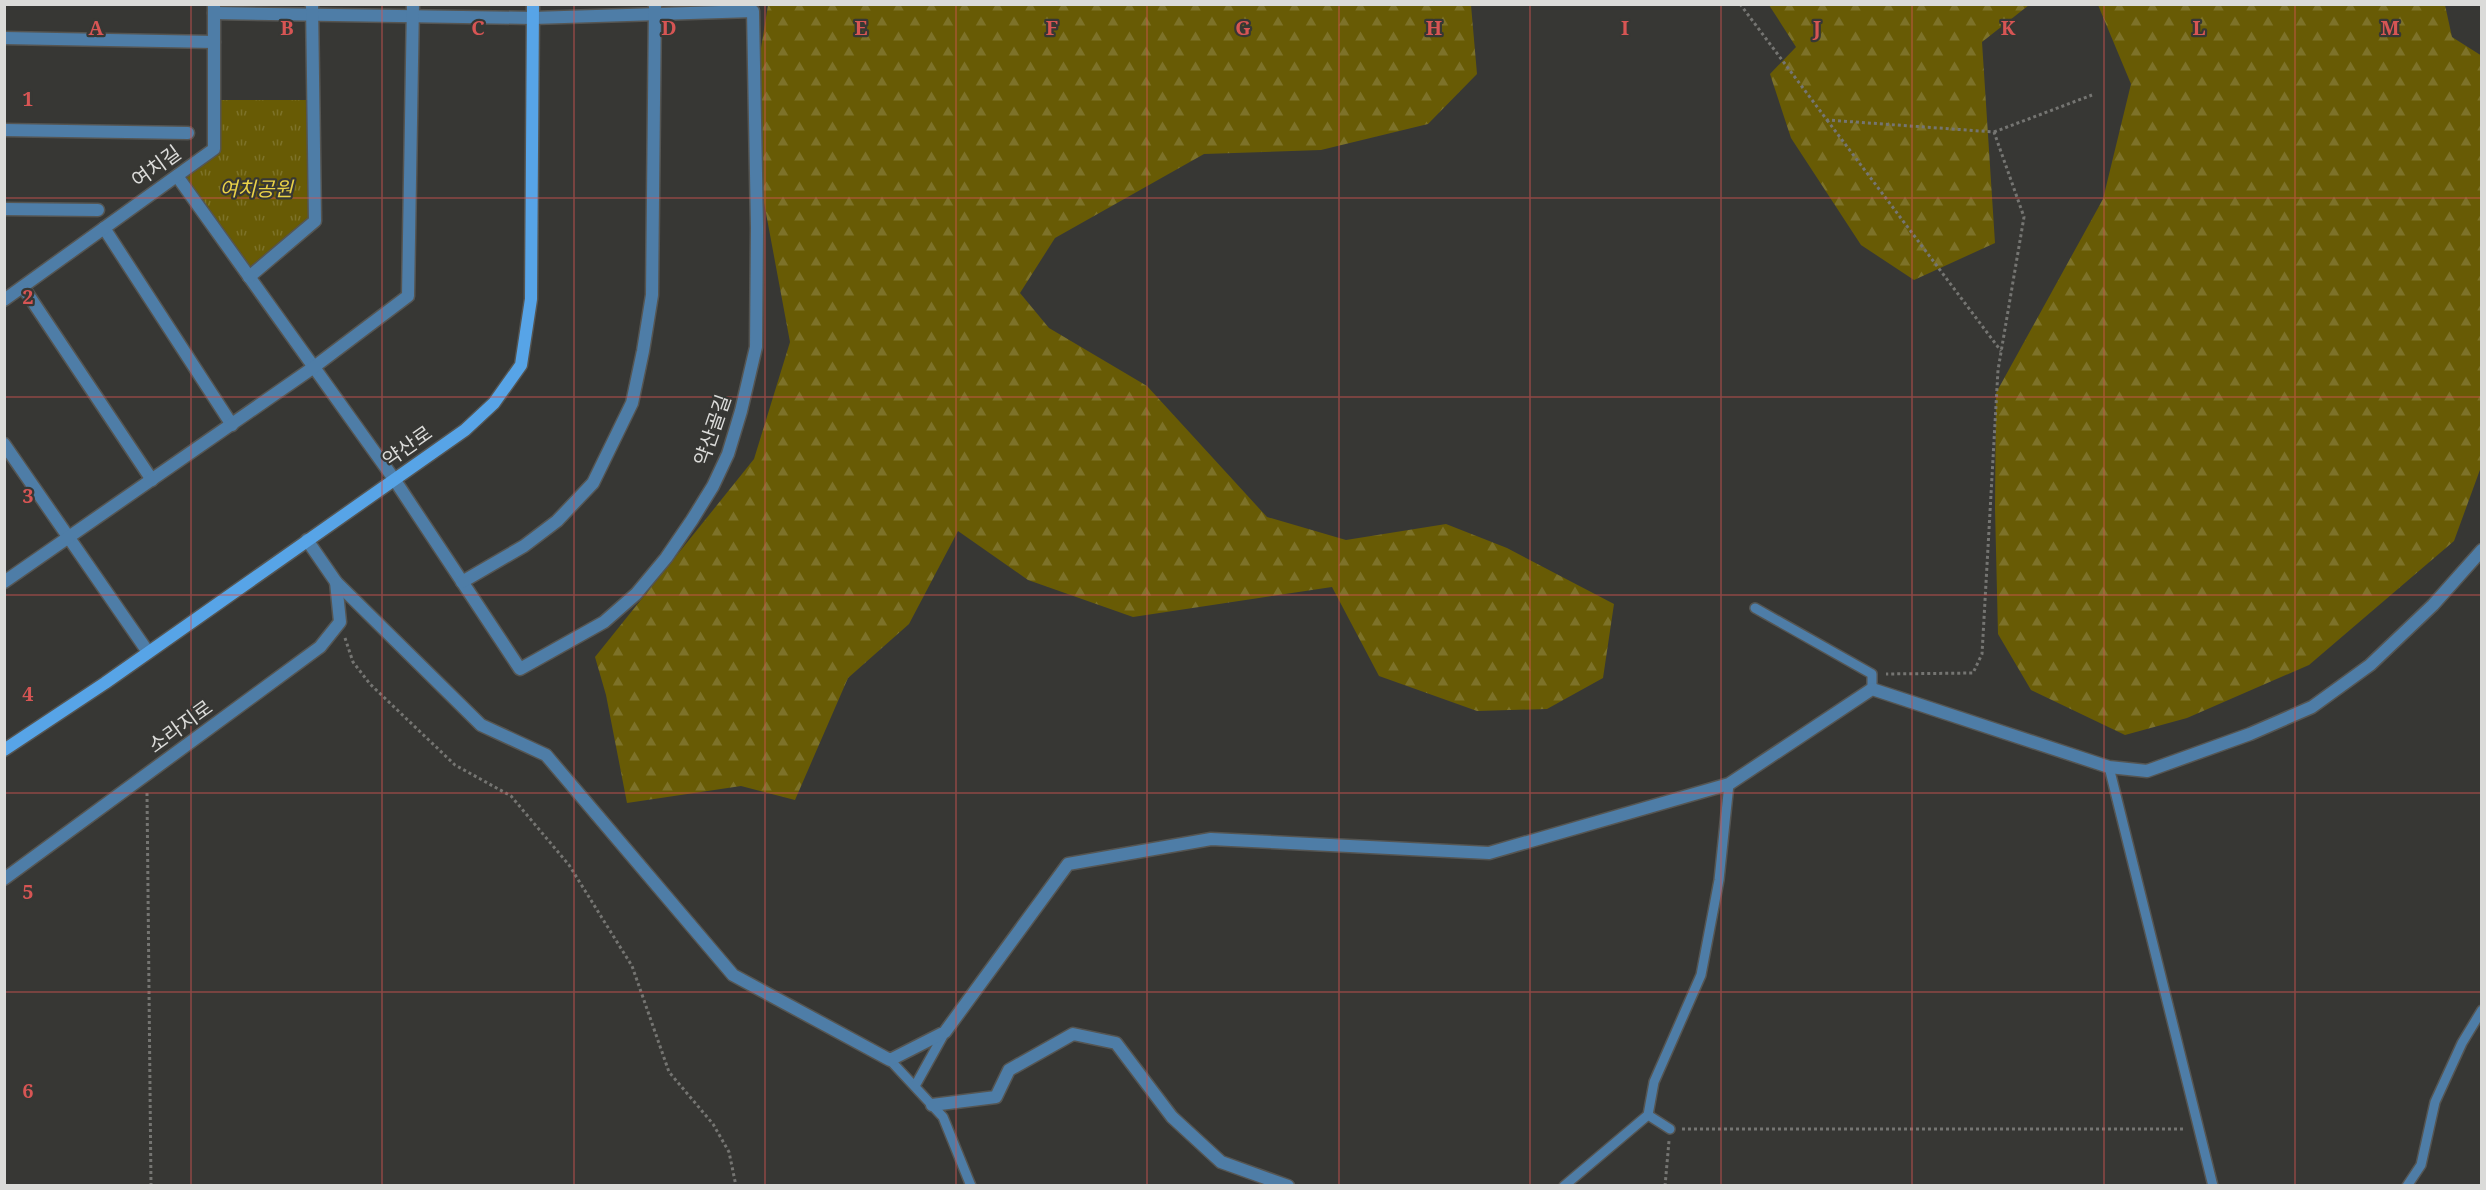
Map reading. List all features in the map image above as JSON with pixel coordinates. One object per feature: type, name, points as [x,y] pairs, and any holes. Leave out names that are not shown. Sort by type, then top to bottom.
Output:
[{"type":"street","name":"약산로","points":[[4,750],[465,430],[494,403],[521,365],[531,299],[533,4]]},
{"type":"street","name":"약산골길","points":[[177,176],[394,479],[520,669],[604,622],[636,594],[666,558],[713,486],[728,454],[756,347],[757,8],[655,9],[533,18],[413,10],[214,9]]},
{"type":"street","name":"여치길","points":[[4,300],[214,149],[214,9]]},
{"type":"street","points":[[249,277],[315,221],[312,9]]},
{"type":"street","points":[[462,582],[524,546],[557,520],[593,483],[632,403],[652,295],[655,9]]},
{"type":"street","points":[[4,582],[314,367],[408,296],[413,10]]},
{"type":"street","points":[[4,38],[214,42]]},
{"type":"street","points":[[4,130],[188,133]]},
{"type":"street","points":[[4,209],[98,210]]},
{"type":"street","points":[[104,228],[232,425]]},
{"type":"street","points":[[22,287],[152,480]]},
{"type":"street","points":[[4,444],[148,652]]},
{"type":"street","points":[[307,540],[336,582],[481,725],[546,755],[734,975],[890,1060],[945,1032],[1068,864],[1211,839],[1489,853],[1729,784],[1872,689],[2109,767],[2147,771],[2250,734],[2312,707],[2370,665],[2433,605],[2481,550]]},
{"type":"street","points":[[336,582],[340,622]]},
{"type":"street","name":"소라지로","points":[[4,879],[320,647],[340,622]]},
{"type":"street","points":[[932,1105],[996,1097],[1010,1070],[1073,1034],[1116,1043],[1172,1117],[1221,1162],[1288,1185]]},
{"type":"lane","points":[[1755,608],[1872,674],[1872,689]]},
{"type":"lane","points":[[2109,767],[2213,1185]]},
{"type":"lane","points":[[1564,1185],[1648,1115],[1654,1082],[1701,975],[1719,880],[1729,784]]},
{"type":"lane","points":[[2407,1185],[2421,1165],[2435,1102],[2462,1043],[2478,1022],[2481,1010]]},
{"type":"lane","points":[[915,1086],[945,1032]]},
{"type":"lane","points":[[890,1060],[943,1117],[971,1185]]},
{"type":"lane","points":[[1648,1115],[1670,1129]]},
{"type":"path","points":[[1740,4],[2001,351]]},
{"type":"path","points":[[1827,120],[1994,132],[2092,95]]},
{"type":"path","points":[[1872,674],[1973,672],[1982,654],[1997,382],[2024,217],[1994,132]]},
{"type":"path","points":[[340,622],[353,662],[370,684],[455,765],[511,796],[569,866],[632,966],[669,1072],[713,1124],[729,1152],[736,1185]]},
{"type":"path","points":[[147,774],[151,1185]]},
{"type":"path","points":[[1665,1185],[1670,1129],[2199,1130]]},
{"type":"green space","points":[[768,5],[1471,5],[1477,74],[1428,124],[1321,150],[1204,154],[1055,238],[1020,293],[1049,328],[1147,386],[1267,517],[1346,540],[1446,524],[1507,548],[1614,604],[1603,678],[1547,709],[1477,711],[1379,676],[1332,587],[1133,617],[1028,580],[958,531],[909,624],[848,678],[795,800],[741,786],[627,803],[606,695],[595,657],[754,459],[790,342],[749,122]]},
{"type":"green space","points":[[1769,5],[2029,5],[1982,42],[1995,243],[1914,280],[1861,245],[1791,138],[1770,74],[1796,47]]},
{"type":"green space","points":[[2098,5],[2445,5],[2452,37],[2482,56],[2481,467],[2454,541],[2309,665],[2187,718],[2125,735],[2031,690],[1998,634],[1995,508],[1996,393],[2103,199],[2131,84]]},
{"type":"green space","name":"여치공원","points":[[214,100],[313,100],[315,221],[249,277],[177,176],[214,149]]}]
